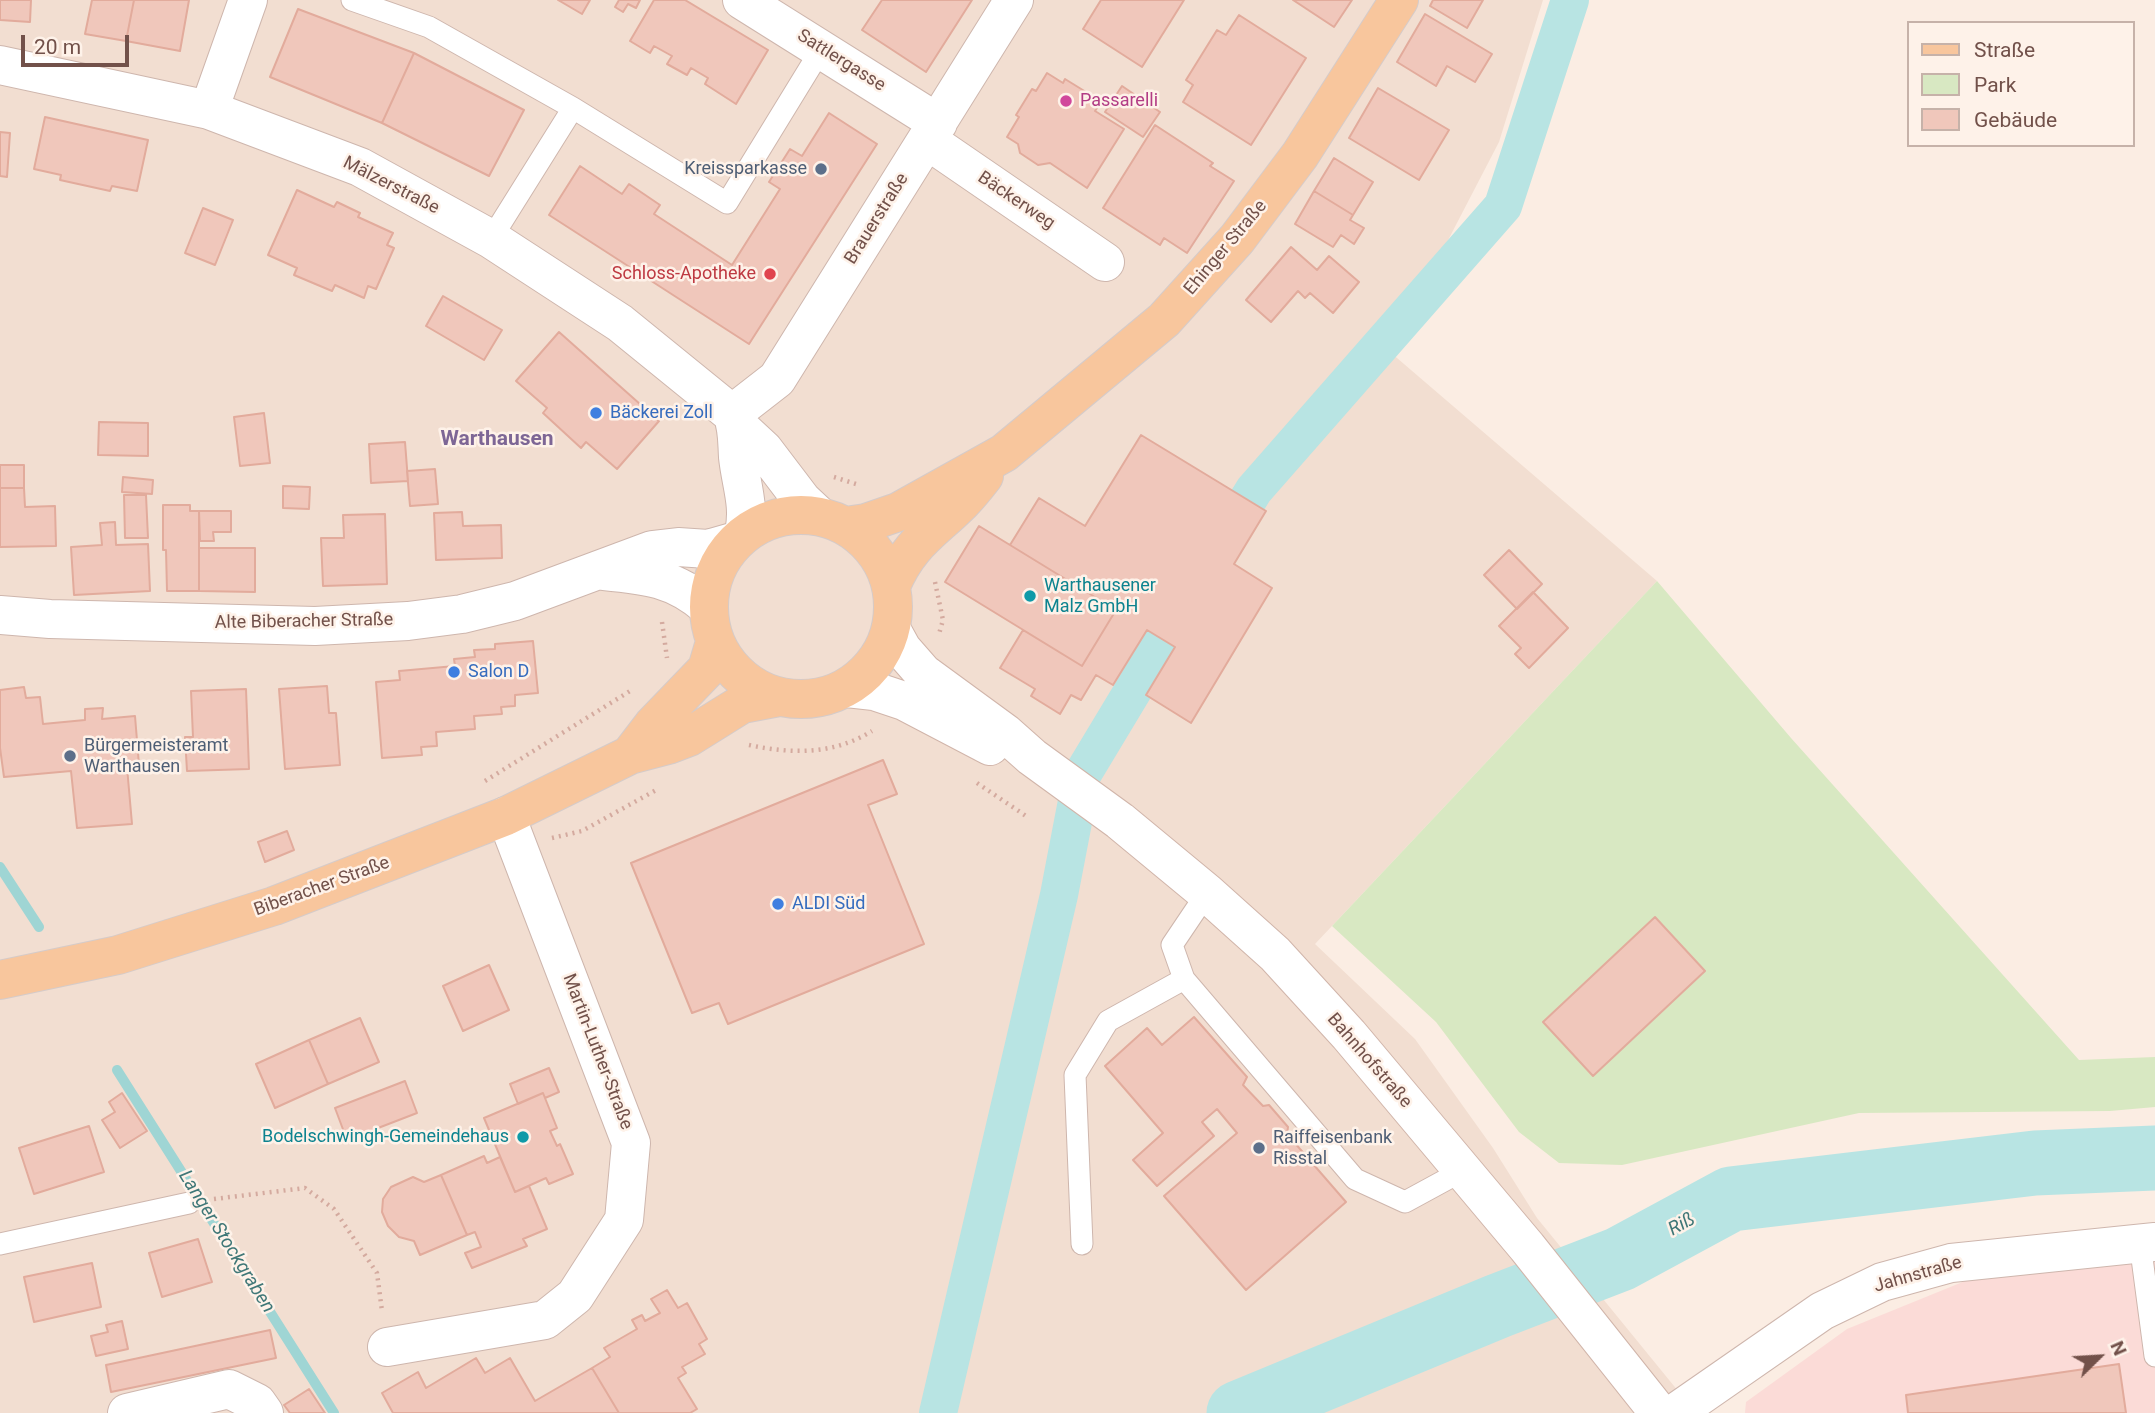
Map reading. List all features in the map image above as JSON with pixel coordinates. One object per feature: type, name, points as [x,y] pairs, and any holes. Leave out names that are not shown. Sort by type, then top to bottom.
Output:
[{"type":"main road","name":"Ehinger Straße","points":[[891,586],[900,565],[919,540],[962,502],[1004,453],[1164,320],[1237,239],[1300,155],[1399,0]]},
{"type":"main road","name":"Ehinger Straße","points":[[832,521],[866,523],[898,512],[1004,453]]},
{"type":"main road","points":[[795,514],[832,521],[862,537],[885,568],[894,607],[891,629],[882,652],[867,672],[847,688],[825,697],[802,700],[779,697],[757,688],[739,676],[712,625],[710,588],[727,550],[740,537],[771,519],[795,514]]},
{"type":"main road","name":"Biberacher Straße","points":[[630,755],[653,725],[707,669],[712,625]]},
{"type":"main road","name":"Biberacher Straße","points":[[0,980],[118,955],[261,910],[439,844],[512,831],[630,755],[689,737],[742,704],[779,697]]},
{"type":"street","points":[[209,110],[248,0]]},
{"type":"street","name":"Sattlergasse","points":[[742,0],[822,48],[932,131]]},
{"type":"street","name":"Brauerstraße","points":[[734,419],[778,379],[1014,0]]},
{"type":"street","name":"Mälzerstraße","points":[[0,65],[209,110],[360,167],[491,239],[620,323],[734,419]]},
{"type":"street","name":"Bäckerweg","points":[[932,131],[1105,262]]},
{"type":"street","points":[[734,419],[764,450],[802,500],[832,521]]},
{"type":"street","points":[[734,419],[748,514],[740,537]]},
{"type":"street","name":"Alte Biberacher Straße","points":[[0,615],[50,619],[315,626],[408,621],[462,614],[515,601],[652,550],[678,547],[708,549],[740,537]]},
{"type":"street","name":"Alte Biberacher Straße","points":[[601,571],[646,575],[667,581],[693,594],[712,625]]},
{"type":"street","name":"Bahnhofstraße","points":[[891,629],[902,649],[923,673],[1005,733],[1031,757],[1120,821],[1207,892],[1275,954],[1349,1035],[1527,1247],[1659,1413]]},
{"type":"street","name":"Bahnhofstraße","points":[[847,688],[874,691],[904,701],[994,748],[1031,757]]},
{"type":"street","name":"Martin-Luther-Straße","points":[[387,1347],[545,1321],[575,1296],[624,1220],[631,1143],[512,831]]},
{"type":"street","name":"Jahnstraße","points":[[1675,1413],[1822,1311],[1882,1282],[1951,1263],[2148,1242]]},
{"type":"street","points":[[127,1413],[229,1389],[257,1403],[264,1413]]},
{"type":"lane","points":[[352,0],[429,27],[573,108],[727,203],[822,48]]},
{"type":"lane","points":[[491,239],[573,108]]},
{"type":"lane","points":[[1207,892],[1172,945],[1184,979],[1355,1179],[1405,1202],[1462,1171]]},
{"type":"lane","points":[[1082,1244],[1075,1075],[1108,1021],[1184,979]]},
{"type":"lane","points":[[0,1244],[189,1203]]},
{"type":"lane","points":[[2148,1242],[2155,1356]]},
{"type":"path","points":[[919,540],[932,569],[943,620],[933,657],[923,673]]},
{"type":"path","points":[[483,782],[634,689]]},
{"type":"path","points":[[741,743],[792,752],[822,750],[855,742],[876,729]]},
{"type":"path","points":[[512,831],[582,831],[662,787]]},
{"type":"path","points":[[242,1195],[305,1188],[334,1209],[377,1273],[387,1347]]},
{"type":"shaded area","points":[[0,0],[1543,0],[1499,142],[1390,352],[1657,581],[1315,944],[1415,1039],[1493,1148],[1537,1218],[1696,1413],[0,1413]]},
{"type":"shaded area","points":[[2155,1254],[2155,1413],[1745,1413],[1746,1402],[1847,1329],[1975,1277]]},
{"type":"green space","points":[[1657,581],[1791,738],[2079,1060],[2155,1057],[2155,1107],[2110,1111],[1859,1113],[1622,1165],[1559,1163],[1519,1132],[1436,1022],[1332,926]]},
{"type":"building","points":[[0,0],[31,0],[30,22],[0,20]]},
{"type":"building","points":[[92,0],[134,0],[126,41],[85,34]]},
{"type":"building","points":[[134,0],[189,0],[180,51],[126,41]]},
{"type":"building","points":[[558,0],[590,0],[582,14]]},
{"type":"building","points":[[619,0],[640,0],[636,8],[628,4],[623,12],[615,7]]},
{"type":"building","points":[[654,0],[685,0],[768,50],[736,104],[705,84],[708,78],[691,68],[687,75],[667,64],[672,56],[654,46],[650,53],[630,41]]},
{"type":"building","points":[[882,0],[972,0],[926,72],[862,30]]},
{"type":"building","points":[[1101,0],[1184,0],[1142,67],[1083,29]]},
{"type":"building","points":[[1293,0],[1352,0],[1334,27]]},
{"type":"building","points":[[1433,0],[1483,0],[1467,28],[1430,6]]},
{"type":"building","points":[[298,9],[414,53],[382,123],[270,77]]},
{"type":"building","points":[[1425,14],[1492,54],[1475,82],[1447,66],[1436,86],[1397,62]]},
{"type":"building","points":[[1239,15],[1306,58],[1251,145],[1183,102],[1193,85],[1186,80],[1217,30],[1226,35]]},
{"type":"building","points":[[414,53],[524,110],[489,176],[382,123]]},
{"type":"building","name":"Passarelli","points":[[1047,73],[1063,83],[1065,79],[1086,92],[1084,96],[1099,105],[1095,111],[1124,129],[1087,188],[1050,163],[1038,165],[1020,153],[1018,144],[1007,137],[1019,117],[1016,115],[1032,89],[1036,91]]},
{"type":"building","points":[[1122,86],[1160,112],[1143,137],[1105,112]]},
{"type":"building","points":[[1378,88],[1449,130],[1419,180],[1349,138]]},
{"type":"building","points":[[829,113],[877,144],[749,344],[549,215],[580,166],[622,194],[629,184],[660,205],[654,214],[732,265],[780,189],[769,182],[790,149],[802,156]]},
{"type":"building","points":[[45,117],[148,140],[137,191],[112,186],[110,191],[60,180],[61,175],[34,169]]},
{"type":"building","points":[[1155,125],[1213,163],[1210,166],[1234,181],[1187,253],[1164,238],[1160,245],[1103,208]]},
{"type":"building","points":[[0,132],[10,133],[7,177],[0,176]]},
{"type":"building","points":[[1334,158],[1373,182],[1353,215],[1314,191]]},
{"type":"building","points":[[297,190],[334,207],[337,202],[360,213],[358,217],[393,233],[387,245],[394,248],[376,289],[368,286],[364,298],[335,285],[332,291],[294,275],[297,268],[268,255]]},
{"type":"building","points":[[1314,191],[1353,215],[1350,220],[1364,228],[1354,244],[1341,235],[1333,247],[1295,224]]},
{"type":"building","points":[[203,208],[233,220],[215,265],[185,253]]},
{"type":"building","points":[[1291,247],[1317,270],[1329,256],[1359,282],[1333,313],[1310,293],[1305,298],[1298,291],[1271,322],[1246,300]]},
{"type":"building","points":[[443,296],[502,330],[484,360],[426,326]]},
{"type":"building","points":[[559,332],[659,421],[617,469],[586,442],[581,448],[543,413],[547,408],[516,381]]},
{"type":"building","points":[[264,413],[270,463],[240,466],[234,417]]},
{"type":"building","points":[[99,422],[148,423],[148,456],[98,455]]},
{"type":"building","points":[[1141,435],[1266,511],[1234,564],[1272,588],[1191,723],[1146,695],[1175,647],[1147,630],[1113,685],[1096,675],[1081,700],[1071,695],[1060,714],[1031,696],[1035,689],[1000,668],[1023,630],[1082,666],[1116,610],[1010,545],[1039,498],[1085,526]]},
{"type":"building","points":[[405,442],[408,481],[371,483],[369,444]]},
{"type":"building","points":[[0,465],[24,465],[24,488],[0,488]]},
{"type":"building","points":[[435,469],[438,504],[410,506],[407,471]]},
{"type":"building","points":[[123,477],[153,480],[152,494],[122,492]]},
{"type":"building","points":[[283,486],[310,487],[309,509],[283,508]]},
{"type":"building","points":[[0,488],[24,488],[25,507],[55,506],[56,546],[0,547]]},
{"type":"building","points":[[124,495],[146,495],[148,538],[125,538]]},
{"type":"building","points":[[163,505],[190,505],[190,511],[199,511],[199,591],[167,591]]},
{"type":"building","points":[[199,511],[231,511],[231,532],[213,532],[214,541],[200,541]]},
{"type":"building","points":[[462,512],[463,526],[501,525],[502,558],[436,560],[434,513]]},
{"type":"building","points":[[385,514],[387,584],[323,586],[321,538],[344,538],[343,515]]},
{"type":"building","points":[[115,522],[116,545],[148,544],[150,591],[74,595],[71,547],[102,545],[100,523]]},
{"type":"building","name":"Warthausener Malz GmbH","points":[[979,526],[1116,610],[1082,666],[945,582]]},
{"type":"building","points":[[199,548],[255,548],[255,592],[199,591]]},
{"type":"building","points":[[1509,550],[1542,584],[1517,609],[1484,575]]},
{"type":"building","points":[[1533,592],[1568,628],[1529,668],[1515,654],[1521,648],[1499,626]]},
{"type":"building","points":[[533,641],[538,693],[515,695],[515,706],[501,707],[502,714],[474,716],[475,729],[436,732],[437,746],[421,747],[422,755],[382,758],[376,682],[400,680],[399,671],[455,666],[454,659],[475,657],[474,650],[495,649],[495,644]]},
{"type":"building","points":[[327,686],[329,713],[336,713],[340,765],[285,769],[279,689]]},
{"type":"building","name":"Bürgermeisteramt Warthausen","points":[[24,687],[26,698],[40,697],[43,724],[85,720],[85,709],[103,708],[102,719],[135,716],[139,765],[127,767],[132,824],[77,828],[71,771],[4,777],[0,748],[0,690]]},
{"type":"building","points":[[246,689],[249,769],[187,771],[185,737],[193,737],[191,691]]},
{"type":"building","name":"ALDI Süd","points":[[883,760],[897,794],[868,805],[924,944],[728,1024],[719,1003],[692,1013],[631,863]]},
{"type":"building","points":[[287,831],[294,850],[265,862],[258,842]]},
{"type":"building","points":[[1655,917],[1705,971],[1593,1076],[1543,1022]]},
{"type":"building","points":[[489,965],[509,1010],[463,1031],[443,986]]},
{"type":"building","name":"Raiffeisenbank Risstal","points":[[1194,1017],[1247,1077],[1243,1085],[1263,1106],[1269,1105],[1288,1127],[1287,1134],[1346,1202],[1246,1290],[1164,1196],[1237,1133],[1217,1109],[1202,1122],[1214,1136],[1157,1186],[1133,1160],[1163,1133],[1105,1066],[1147,1028],[1162,1045]]},
{"type":"building","points":[[360,1018],[379,1062],[328,1084],[309,1040]]},
{"type":"building","points":[[309,1040],[328,1084],[275,1108],[256,1064]]},
{"type":"building","points":[[549,1068],[559,1092],[545,1098],[543,1093],[518,1104],[510,1084]]},
{"type":"building","points":[[405,1081],[417,1113],[347,1140],[335,1108]]},
{"type":"building","points":[[122,1093],[147,1131],[120,1148],[102,1120],[115,1112],[109,1102]]},
{"type":"building","name":"Bodelschwingh-Gemeindehaus","points":[[543,1093],[557,1128],[550,1131],[557,1146],[560,1144],[573,1174],[549,1184],[546,1178],[515,1192],[484,1118]]},
{"type":"building","points":[[89,1126],[104,1172],[34,1194],[19,1148]]},
{"type":"building","points":[[484,1156],[487,1163],[500,1157],[515,1192],[529,1186],[547,1229],[523,1239],[527,1246],[472,1268],[465,1253],[481,1247],[475,1232],[467,1235],[441,1175]]},
{"type":"building","points":[[441,1175],[467,1235],[420,1255],[414,1241],[399,1237],[388,1226],[382,1212],[383,1199],[391,1187],[413,1177],[424,1182]]},
{"type":"building","points":[[198,1239],[212,1282],[162,1297],[149,1253]]},
{"type":"building","points":[[92,1263],[101,1307],[34,1322],[24,1277]]},
{"type":"building","points":[[667,1290],[678,1308],[687,1303],[707,1339],[699,1344],[705,1354],[682,1367],[686,1373],[678,1378],[697,1409],[690,1413],[619,1413],[592,1368],[610,1357],[604,1348],[637,1329],[632,1320],[642,1315],[645,1321],[660,1313],[651,1299]]},
{"type":"building","points":[[122,1321],[128,1349],[96,1356],[91,1336],[108,1332],[106,1325]]},
{"type":"building","points":[[270,1330],[276,1358],[111,1392],[106,1365]]},
{"type":"building","points":[[476,1358],[485,1373],[510,1358],[535,1401],[592,1368],[619,1413],[393,1413],[382,1393],[418,1372],[426,1388]]},
{"type":"building","points":[[2119,1364],[2126,1413],[1908,1413],[1906,1395]]},
{"type":"building","points":[[309,1389],[325,1413],[290,1413],[284,1405]]},
{"type":"waterway","points":[[1220,545],[1254,490],[1503,206],[1570,0]]},
{"type":"waterway","points":[[938,1413],[1059,895],[1082,775],[1191,594]]},
{"type":"waterway","name":"Langer Stockgraben","points":[[0,867],[39,927]]},
{"type":"waterway","name":"Langer Stockgraben","points":[[117,1070],[334,1413]]},
{"type":"waterway","name":"Riß","points":[[1239,1413],[1498,1306],[1620,1259],[1731,1199],[2035,1163],[2155,1158]]},
{"type":"place","name":"Passarelli","points":[[1066,101]]},
{"type":"place","name":"Kreissparkasse","points":[[821,169]]},
{"type":"place","name":"Schloss-Apotheke","points":[[770,274]]},
{"type":"place","name":"Bäckerei Zoll","points":[[596,413]]},
{"type":"place","name":"Warthausener Malz GmbH","points":[[1030,596]]},
{"type":"place","name":"Salon D","points":[[454,672]]},
{"type":"place","name":"Bürgermeisteramt Warthausen","points":[[70,756]]},
{"type":"place","name":"ALDI Süd","points":[[778,904]]},
{"type":"place","name":"Bodelschwingh-Gemeindehaus","points":[[523,1137]]},
{"type":"place","name":"Raiffeisenbank Risstal","points":[[1259,1148]]},
{"type":"district","name":"Warthausen","points":[[497,440]]}]
